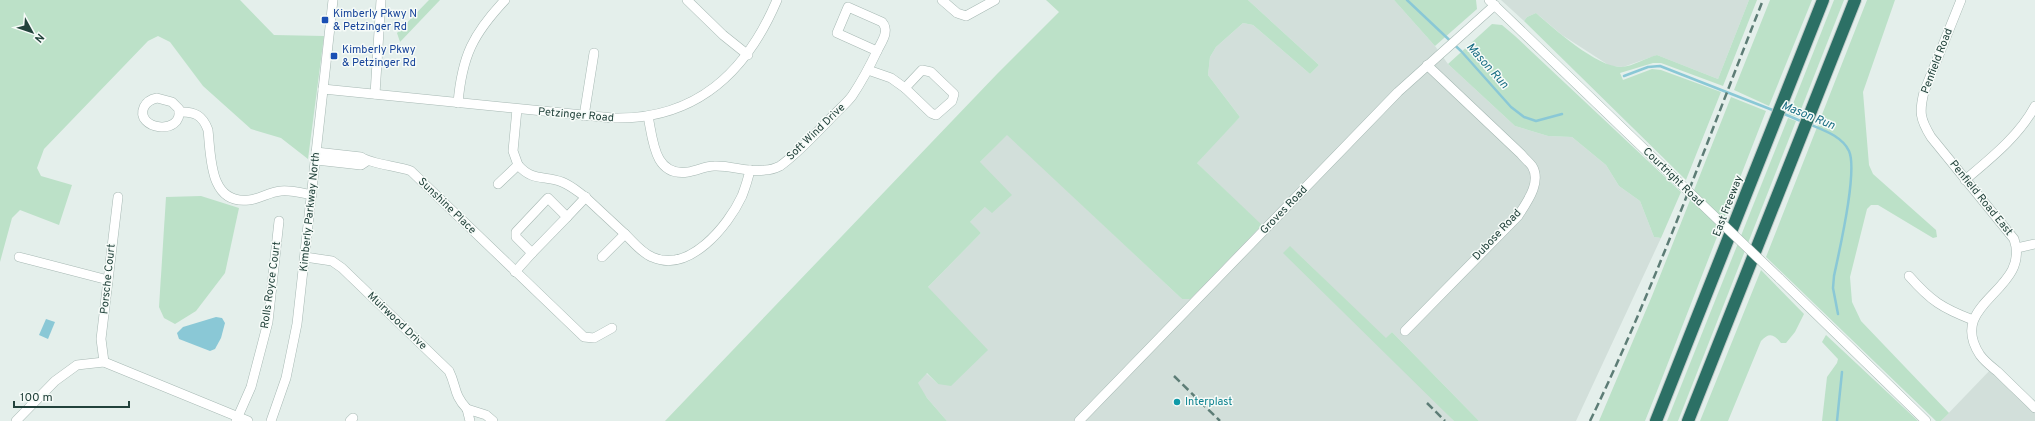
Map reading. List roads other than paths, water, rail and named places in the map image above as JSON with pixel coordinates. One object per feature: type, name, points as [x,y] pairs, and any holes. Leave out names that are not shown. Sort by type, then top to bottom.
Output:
[{"type":"highway","name":"East Freeway","points":[[1656,421],[1823,0]]},
{"type":"highway","points":[[1688,421],[1855,0]]},
{"type":"street","name":"Kimberly Parkway North","points":[[271,421],[286,378],[297,324],[333,0]]},
{"type":"street","points":[[375,94],[381,0]]},
{"type":"street","points":[[458,103],[463,68],[469,48],[483,25],[505,0]]},
{"type":"street","points":[[687,0],[723,35],[748,55]]},
{"type":"street","name":"Petzinger Road","points":[[323,89],[584,116],[628,119],[648,116],[671,110],[708,92],[728,77],[748,55],[758,40],[777,0]]},
{"type":"street","points":[[942,0],[961,16],[970,14],[995,0]]},
{"type":"street","name":"Penfield Road","points":[[1922,123],[1920,107],[1924,92],[1960,0]]},
{"type":"street","name":"Groves Road","points":[[1079,421],[1378,112],[1427,65],[1456,40],[1492,3]]},
{"type":"street","name":"Courtright Road","points":[[1492,3],[1926,421]]},
{"type":"street","name":"Soft Wind Drive","points":[[648,116],[656,153],[661,162],[670,171],[680,173],[690,172],[708,166],[727,165],[750,170],[764,171],[778,167],[799,150],[851,97],[868,70],[877,51],[886,31],[885,26],[882,22],[848,7],[837,33],[877,51]]},
{"type":"street","points":[[584,116],[594,53]]},
{"type":"street","name":"Dubose Road","points":[[1405,331],[1518,216],[1525,206],[1536,181],[1532,166],[1521,154],[1427,65]]},
{"type":"street","points":[[868,70],[891,78],[905,88],[933,115],[939,114],[954,98],[952,92],[928,70],[922,70],[905,88]]},
{"type":"street","points":[[1965,180],[2006,144],[2029,116],[2035,106]]},
{"type":"street","points":[[517,109],[513,151],[518,165],[535,178],[560,181],[586,197],[624,234],[646,254],[653,258],[665,261],[685,258],[702,247],[728,219],[742,195],[750,170]]},
{"type":"street","points":[[179,112],[194,113],[201,117],[205,123],[208,130],[213,176],[216,184],[228,196],[241,200],[248,200],[284,191],[312,194]]},
{"type":"street","name":"Penfield Road East","points":[[1922,123],[1931,137],[1965,180],[2014,239],[2017,248],[2016,264],[2013,272],[1981,306],[1973,320]]},
{"type":"street","name":"Sunshine Place","points":[[316,156],[361,157],[367,161],[394,165],[411,171],[584,338],[594,338],[612,328]]},
{"type":"street","points":[[498,184],[518,165]]},
{"type":"street","name":"Porsche Court","points":[[104,362],[101,339],[118,197]]},
{"type":"street","points":[[515,272],[586,197]]},
{"type":"street","points":[[532,253],[516,237],[517,230],[548,198],[568,216]]},
{"type":"street","name":"Rolls Royce Court","points":[[238,419],[251,387],[268,322],[279,222]]},
{"type":"street","points":[[602,257],[624,234]]},
{"type":"street","points":[[2017,248],[2035,244]]},
{"type":"street","name":"Muirwood Drive","points":[[305,256],[332,261],[342,268],[448,371],[453,378],[456,397],[467,409],[470,421]]},
{"type":"street","points":[[19,257],[108,280]]},
{"type":"street","points":[[1909,276],[1935,303],[1946,310],[1973,320],[1972,339],[1981,356],[2035,408]]},
{"type":"street","points":[[16,421],[55,381],[77,365],[104,362],[238,419],[248,421]]},
{"type":"street","points":[[467,409],[486,414],[493,421]]},
{"type":"water","points":[[216,317],[222,318],[225,323],[221,338],[215,349],[210,351],[179,339],[177,333],[183,327]]},
{"type":"water","points":[[46,319],[55,322],[48,339],[39,335]]},
{"type":"waterway","name":"Mason Run","points":[[1407,0],[1461,51],[1511,107],[1524,117],[1536,121],[1562,114]]},
{"type":"waterway","name":"Mason Run","points":[[1624,76],[1648,67],[1660,66],[1775,111]]},
{"type":"waterway","name":"Mason Run","points":[[1782,113],[1803,122]]},
{"type":"waterway","name":"Mason Run","points":[[1809,124],[1832,134],[1842,141],[1849,151],[1851,161],[1850,193],[1834,276],[1833,288],[1838,314]]},
{"type":"waterway","name":"Mason Run","points":[[1837,421],[1842,372]]},
{"type":"railway","points":[[1590,421],[1614,370],[1659,265],[1763,0]]},
{"type":"railway","points":[[1174,376],[1220,421]]},
{"type":"railway","points":[[1427,403],[1445,421]]},
{"type":"place","name":"Kimberly Pkwy N & Petzinger Rd","points":[[325,20]]},
{"type":"place","name":"Kimberly Pkwy & Petzinger Rd","points":[[334,56]]},
{"type":"place","name":"Interplast","points":[[1177,402]]}]
